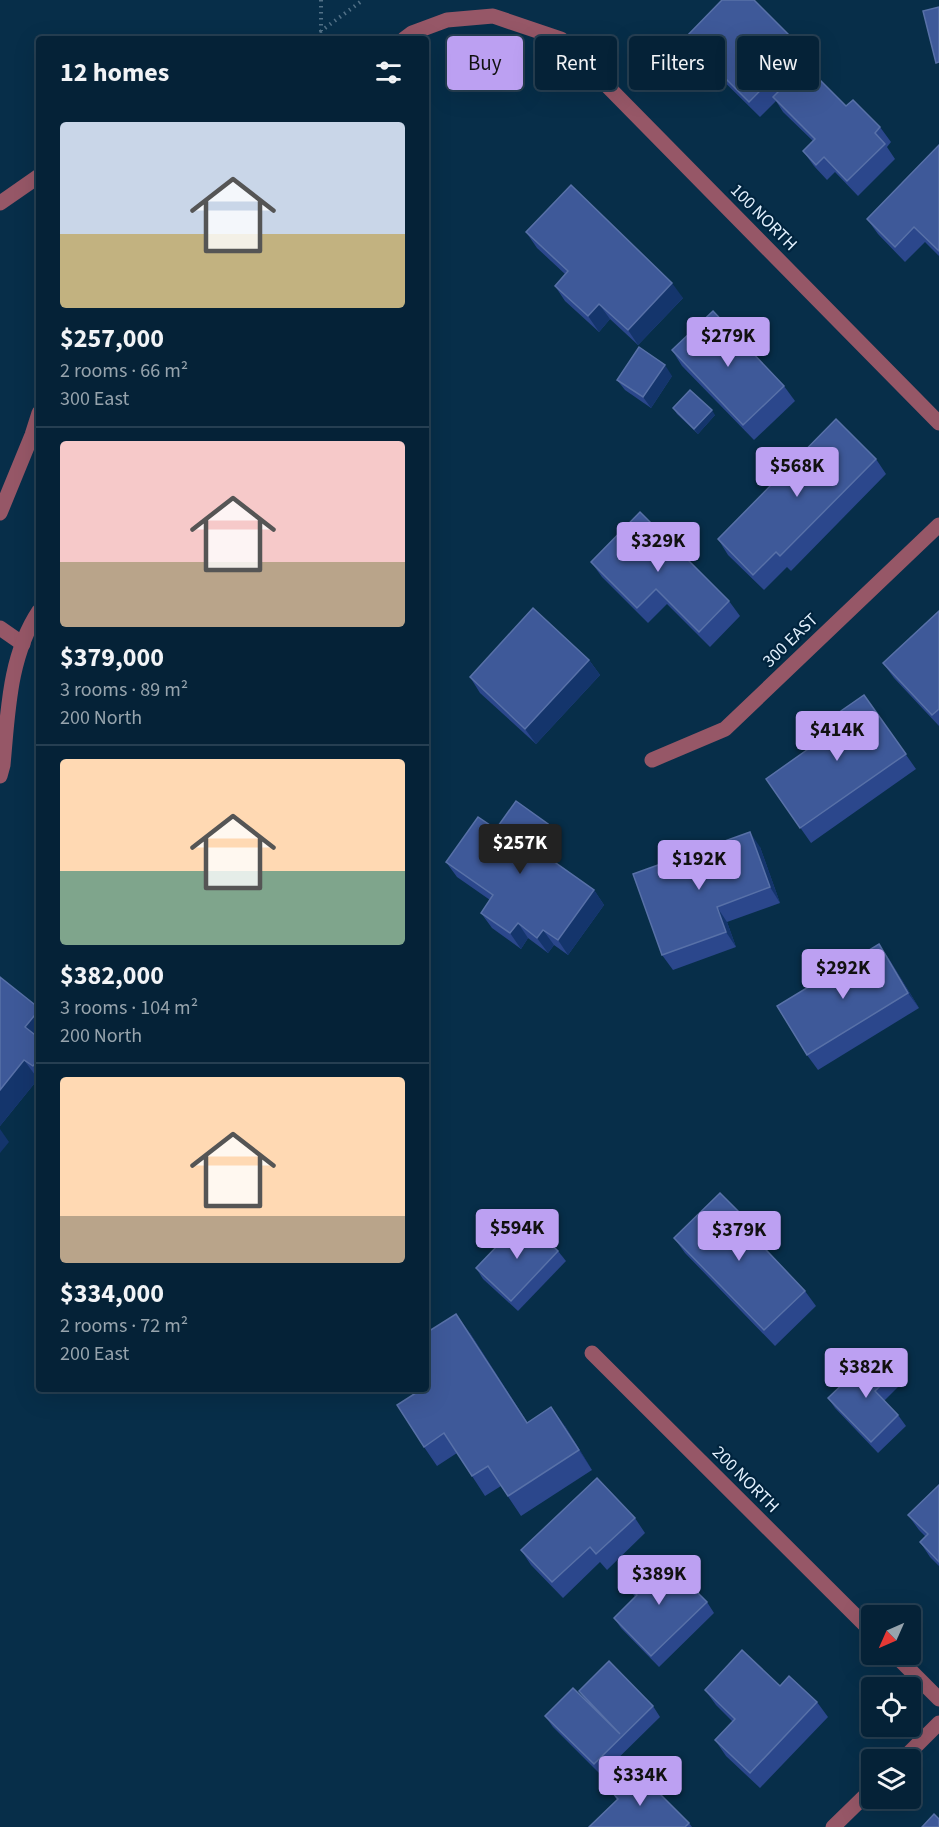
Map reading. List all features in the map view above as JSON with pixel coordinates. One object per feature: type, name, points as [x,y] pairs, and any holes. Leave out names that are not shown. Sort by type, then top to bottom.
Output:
[{"type":"street","name":"100 NORTH","points":[[408,36],[447,20],[493,16],[561,39],[939,423]]},
{"type":"street","points":[[0,203],[36,178]]},
{"type":"street","points":[[0,513],[36,422]]},
{"type":"street","name":"300 EAST","points":[[652,759],[725,729],[939,525]]},
{"type":"street","points":[[0,776],[13,670],[28,627],[36,615]]},
{"type":"street","points":[[0,628],[22,644]]},
{"type":"street","name":"200 NORTH","points":[[592,1353],[861,1621]]},
{"type":"street","points":[[905,1665],[939,1699]]},
{"type":"street","points":[[913,1749],[939,1723]]},
{"type":"street","points":[[833,1827],[861,1800]]},
{"type":"path","points":[[321,0],[321,31],[363,0]]},
{"type":"building","points":[[722,0],[754,0],[790,36],[737,36],[737,90],[725,78],[725,36],[687,36]]},
{"type":"building","points":[[939,7],[939,62],[936,63],[923,11]]},
{"type":"building","points":[[819,79],[846,106],[853,100],[880,127],[875,133],[885,144],[847,181],[824,157],[816,165],[803,151],[815,139],[773,97],[780,90],[819,90]]},
{"type":"building","points":[[737,90],[761,90],[749,102]]},
{"type":"building","points":[[939,145],[939,251],[914,227],[895,247],[867,219]]},
{"type":"building","points":[[571,185],[672,283],[628,330],[599,304],[588,316],[555,286],[568,271],[526,232]]},
{"type":"building","points":[[713,311],[784,386],[743,425],[672,350]]},
{"type":"building","points":[[639,347],[665,365],[643,397],[617,380]]},
{"type":"building","points":[[690,390],[712,410],[694,429],[673,408]]},
{"type":"building","points":[[836,419],[876,459],[780,556],[776,552],[753,575],[718,539]]},
{"type":"building","points":[[640,512],[729,601],[699,632],[656,589],[637,608],[591,562]]},
{"type":"building","points":[[533,608],[589,660],[525,729],[470,677]]},
{"type":"building","points":[[939,611],[939,709],[932,715],[883,663]]},
{"type":"building","points":[[864,695],[906,754],[800,828],[766,779],[825,737],[818,727]]},
{"type":"building","points":[[516,801],[548,824],[532,846],[594,890],[558,940],[543,930],[537,938],[518,923],[510,933],[481,913],[493,895],[446,862],[478,817],[496,829]]},
{"type":"building","points":[[750,832],[770,887],[717,907],[726,932],[662,955],[633,874]]},
{"type":"building","points":[[879,944],[908,993],[807,1055],[777,1006]]},
{"type":"building","points":[[0,977],[36,1006],[36,1014],[25,1027],[36,1036],[36,1062],[33,1066],[24,1060],[0,1090]]},
{"type":"building","points":[[720,1193],[756,1229],[751,1234],[805,1291],[764,1330],[674,1238]]},
{"type":"building","points":[[524,1218],[558,1251],[511,1301],[476,1268]]},
{"type":"building","points":[[456,1314],[527,1423],[551,1407],[579,1450],[508,1496],[488,1466],[472,1476],[444,1433],[424,1447],[397,1405],[417,1392],[429,1392],[429,1331]]},
{"type":"building","points":[[873,1355],[892,1375],[875,1391],[898,1415],[871,1442],[828,1398]]},
{"type":"building","points":[[597,1478],[635,1518],[596,1554],[590,1547],[552,1582],[521,1550]]},
{"type":"building","points":[[939,1485],[939,1562],[920,1542],[928,1534],[908,1515]]},
{"type":"building","points":[[661,1556],[707,1602],[651,1656],[614,1618],[637,1595],[629,1588]]},
{"type":"building","points":[[742,1650],[780,1686],[789,1676],[817,1702],[750,1773],[715,1740],[735,1719],[705,1690]]},
{"type":"building","points":[[609,1661],[653,1706],[594,1764],[545,1716],[573,1688],[620,1734],[579,1691]]},
{"type":"building","points":[[635,1769],[689,1823],[685,1827],[589,1827],[618,1799],[612,1792]]},
{"type":"building","points":[[934,1814],[939,1819],[939,1827],[922,1827]]}]
